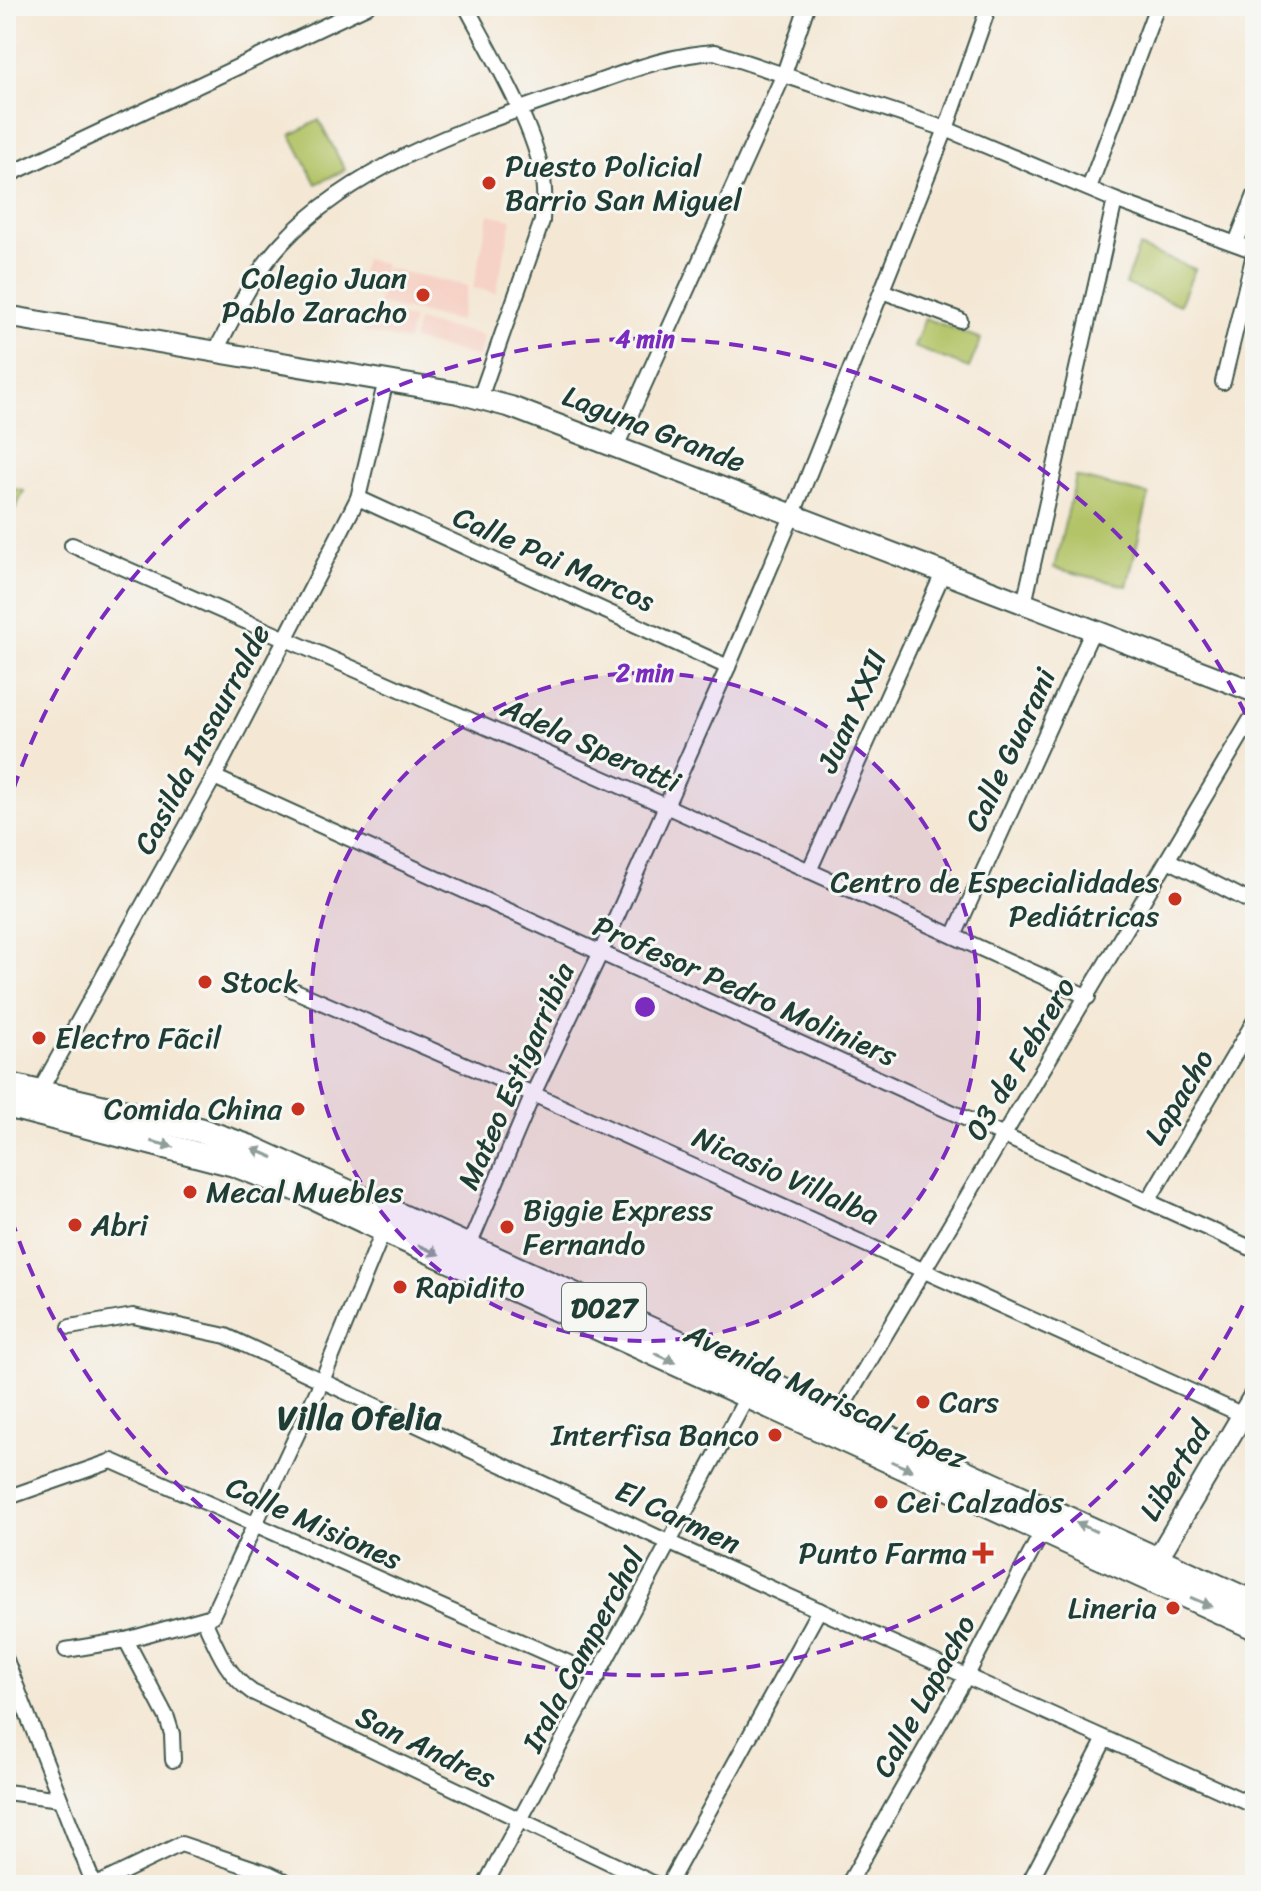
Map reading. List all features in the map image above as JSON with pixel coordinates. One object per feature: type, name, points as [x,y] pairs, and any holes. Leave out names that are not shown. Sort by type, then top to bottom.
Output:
[{"type":"highway","name":"Avenida Mariscal López","points":[[6,1085],[36,1101],[122,1122],[199,1130],[248,1147],[388,1220],[1152,1569],[1255,1627]]},
{"type":"highway","name":"Avenida Mariscal López","points":[[6,1105],[36,1101]]},
{"type":"highway","name":"Avenida Mariscal López","points":[[465,1255],[748,1395],[833,1423],[1043,1530],[1255,1604]]},
{"type":"main road","name":"Laguna Grande","points":[[6,316],[480,398],[546,419],[615,449],[793,514],[1255,692]]},
{"type":"main road","name":"Libertad","points":[[1152,1569],[1249,1418],[1255,1394]]},
{"type":"street","points":[[6,176],[367,6]]},
{"type":"street","points":[[466,6],[520,109],[541,170],[544,190],[542,221],[480,398]]},
{"type":"street","points":[[615,449],[784,74],[807,6]]},
{"type":"street","name":"Mateo Estigarribia","points":[[465,1255],[533,1094],[600,954],[793,514],[946,129],[989,6]]},
{"type":"street","points":[[1089,188],[1157,6]]},
{"type":"street","points":[[215,352],[247,293],[280,244],[320,208],[387,165],[520,109],[685,54],[715,52],[946,129],[1115,200],[1255,250],[1223,382]]},
{"type":"street","points":[[1236,243],[1255,195]]},
{"type":"street","points":[[1024,604],[1115,200]]},
{"type":"street","points":[[882,291],[960,320]]},
{"type":"street","name":"Casilda Insaurralde","points":[[36,1101],[214,777],[358,498],[386,380]]},
{"type":"street","name":"Calle Pai Marcos","points":[[358,498],[728,667]]},
{"type":"street","name":"Adela Speratti","points":[[72,545],[666,806],[1088,997]]},
{"type":"street","name":"Juan XXII","points":[[809,871],[943,573]]},
{"type":"street","name":"Calle Guarani","points":[[954,936],[1093,630]]},
{"type":"street","name":"03 de Febrero","points":[[833,1423],[1255,712]]},
{"type":"street","name":"Profesor Pedro Moliniers","points":[[214,777],[1255,1250]]},
{"type":"street","points":[[1168,860],[1255,904]]},
{"type":"street","name":"Nicasio Villalba","points":[[291,989],[533,1094],[1249,1418]]},
{"type":"street","name":"Lapacho","points":[[1148,1201],[1255,1020]]},
{"type":"street","points":[[66,1650],[126,1640],[212,1616],[322,1381],[388,1220]]},
{"type":"street","name":"El Carmen","points":[[70,1327],[133,1316],[226,1336],[670,1543],[1255,1806]]},
{"type":"street","name":"Irala Camperchol","points":[[485,1885],[748,1395]]},
{"type":"street","name":"Calle Misiones","points":[[6,1498],[112,1461],[598,1676]]},
{"type":"street","name":"Calle Lapacho","points":[[848,1885],[967,1675],[1043,1530]]},
{"type":"street","points":[[668,1885],[819,1610]]},
{"type":"street","name":"San Andres","points":[[204,1620],[226,1668],[238,1683],[252,1692],[657,1885]]},
{"type":"street","points":[[126,1640],[167,1718],[172,1734],[173,1760]]},
{"type":"street","points":[[6,1660],[95,1885],[181,1844],[270,1874],[293,1885]]},
{"type":"street","points":[[1034,1883],[1105,1739]]},
{"type":"street","points":[[6,1792],[60,1799]]},
{"type":"shaded area","name":"Colegio Juan Pablo Zaracho","points":[[489,214],[512,219],[496,293],[473,288]]},
{"type":"shaded area","name":"Colegio Juan Pablo Zaracho","points":[[364,259],[385,264],[378,296],[357,291]]},
{"type":"shaded area","name":"Colegio Juan Pablo Zaracho","points":[[386,268],[468,286],[460,321],[378,304]]},
{"type":"shaded area","name":"Colegio Juan Pablo Zaracho","points":[[369,310],[413,319],[408,341],[364,332]]},
{"type":"shaded area","name":"Colegio Juan Pablo Zaracho","points":[[417,321],[484,335],[479,357],[413,340]]},
{"type":"green space","points":[[319,120],[345,170],[316,184],[291,135]]},
{"type":"green space","points":[[1139,247],[1195,269],[1180,305],[1125,284]]},
{"type":"green space","points":[[925,318],[981,339],[969,368],[914,347]]},
{"type":"green space","points":[[1076,477],[1149,495],[1127,586],[1054,568]]},
{"type":"green space","points":[[6,487],[24,491],[6,528]]},
{"type":"place","name":"Puesto Policial Barrio San Miguel","points":[[489,183]]},
{"type":"place","name":"Colegio Juan Pablo Zaracho","points":[[423,295]]},
{"type":"place","name":"Centro de Especialidades Pediátricas","points":[[1175,899]]},
{"type":"place","name":"Stock","points":[[205,982]]},
{"type":"place","name":"Electro Fãcil","points":[[39,1038]]},
{"type":"place","name":"Comida China","points":[[298,1109]]},
{"type":"place","name":"Mecal Muebles","points":[[190,1192]]},
{"type":"place","name":"Abri","points":[[75,1225]]},
{"type":"place","name":"Biggie Express Fernando","points":[[507,1227]]},
{"type":"place","name":"Rapidito","points":[[400,1287]]},
{"type":"place","name":"Cars","points":[[923,1402]]},
{"type":"place","name":"Interfisa Banco","points":[[775,1435]]},
{"type":"place","name":"Cei Calzados","points":[[881,1502]]},
{"type":"place","name":"Punto Farma","points":[[983,1553]]},
{"type":"place","name":"Lineria","points":[[1173,1608]]},
{"type":"district","name":"Villa Ofelia","points":[[359,1417]]}]
